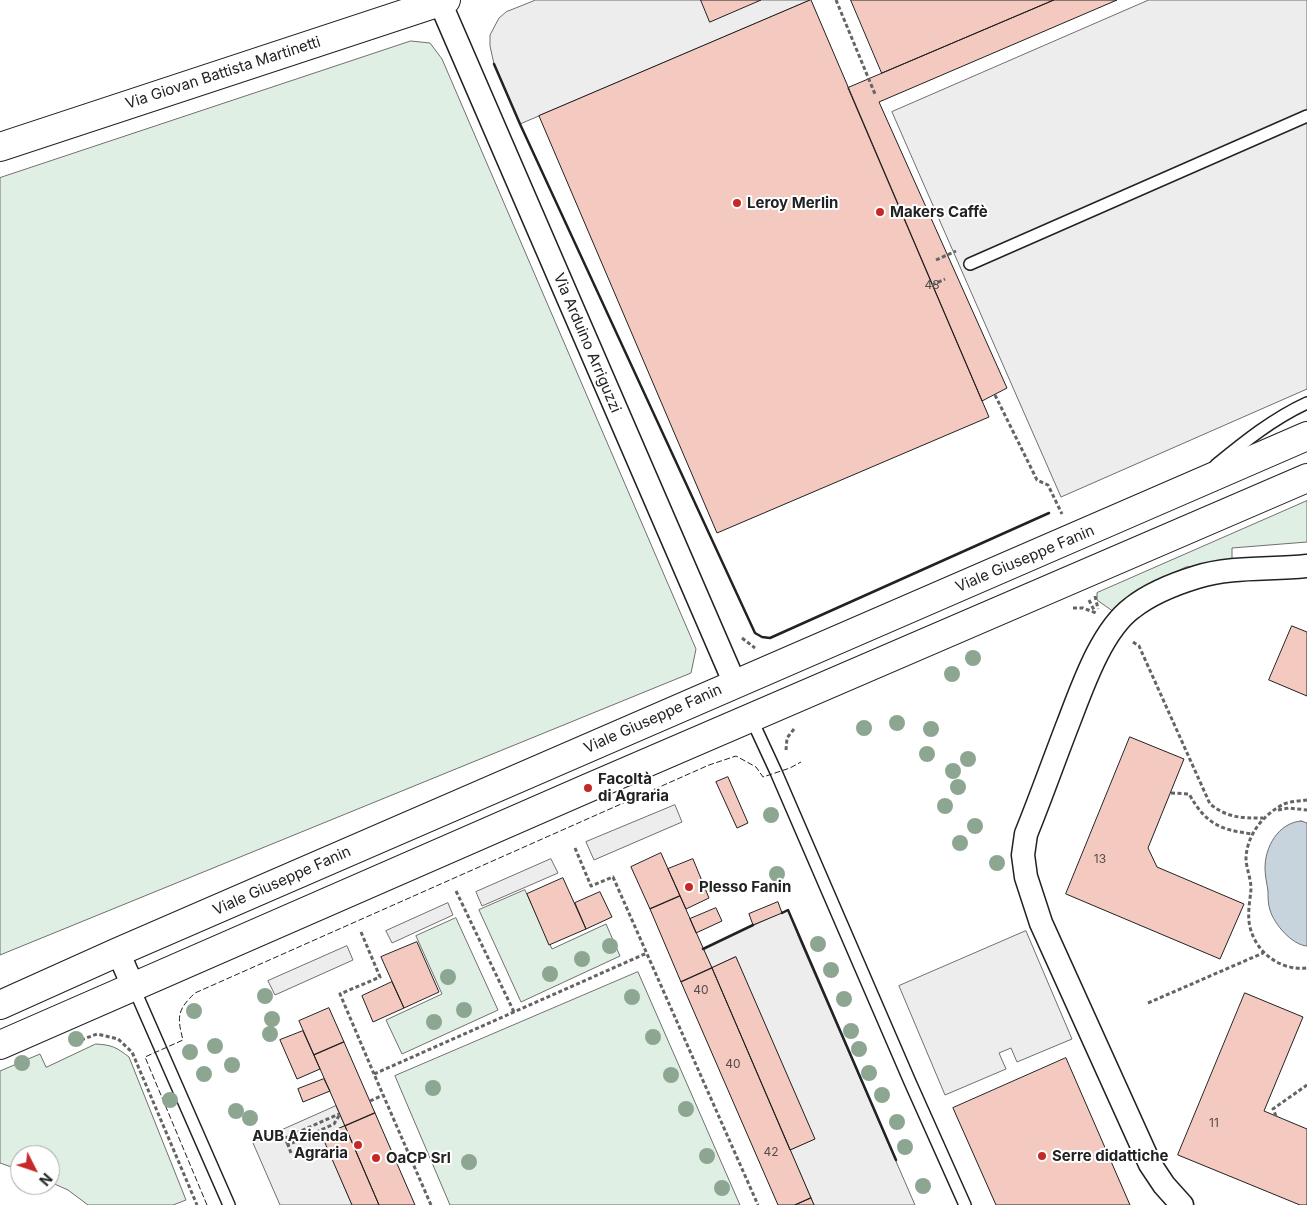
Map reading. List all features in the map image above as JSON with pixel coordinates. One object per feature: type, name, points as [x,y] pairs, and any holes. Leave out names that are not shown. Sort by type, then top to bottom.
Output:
[{"type":"main road","name":"Via Giovan Battista Martinetti","points":[[0,147],[443,1]]},
{"type":"main road","name":"Viale Giuseppe Fanin","points":[[0,1005],[1307,436]]},
{"type":"main road","points":[[0,1046],[133,986],[1307,478]]},
{"type":"street","name":"Via Arduino Arriguzzi","points":[[443,1],[735,684]]},
{"type":"street","points":[[1182,1205],[1164,1185],[1150,1164],[1041,923],[1026,877],[1023,855],[1026,834],[1084,682],[1100,650],[1106,622],[1162,590],[1199,576],[1237,570],[1307,566]]},
{"type":"street","points":[[118,952],[133,986]]},
{"type":"lane","points":[[970,264],[1307,116]]},
{"type":"lane","points":[[1188,487],[1246,441],[1291,411],[1307,403]]},
{"type":"lane","points":[[751,718],[965,1205]]},
{"type":"lane","points":[[133,986],[229,1205]]},
{"type":"path","points":[[836,0],[875,94]]},
{"type":"path","points":[[936,260],[963,248]]},
{"type":"path","points":[[932,285],[945,279]]},
{"type":"path","points":[[995,395],[1037,480],[1048,485],[1074,538]]},
{"type":"path","points":[[1088,574],[1106,622],[1139,646],[1210,804],[1221,812],[1237,818],[1262,818]]},
{"type":"path","points":[[1171,793],[1189,794],[1198,810],[1206,819],[1219,827],[1235,832],[1253,834]]},
{"type":"path","points":[[1307,800],[1286,803],[1262,818],[1253,834],[1246,858],[1251,887],[1250,926],[1254,941],[1264,953],[1284,967],[1307,968]]},
{"type":"path","points":[[1274,810],[1289,808],[1307,810]]},
{"type":"path","points":[[575,848],[591,886],[613,878],[758,1205]]},
{"type":"path","points":[[456,891],[514,1012]]},
{"type":"path","points":[[361,932],[380,977],[340,994],[431,1205]]},
{"type":"path","points":[[374,1074],[646,953]]},
{"type":"path","points":[[1148,1003],[1264,953]]},
{"type":"path","points":[[74,1043],[97,1034],[118,1039],[132,1052],[197,1205]]},
{"type":"path","points":[[1276,1116],[1273,1109],[1307,1085]]},
{"type":"path","points":[[370,1101],[383,1095]]},
{"type":"path","points":[[288,1145],[334,1124],[340,1114],[285,1138],[291,1153]]},
{"type":"green space","points":[[411,41],[430,43],[442,59],[696,649],[691,673],[0,955],[0,178]]},
{"type":"green space","points":[[1307,501],[1307,542],[1232,548],[1232,562],[1186,567],[1145,586],[1114,612],[1097,600],[1097,593]]},
{"type":"green space","points":[[525,890],[552,949],[606,924],[620,956],[521,1002],[479,910]]},
{"type":"green space","points":[[456,918],[498,1010],[402,1054],[386,1020],[442,994],[416,936]]},
{"type":"green space","points":[[638,972],[740,1205],[450,1205],[395,1076]]},
{"type":"green space","points":[[96,1044],[114,1047],[129,1057],[186,1200],[173,1205],[88,1205],[60,1186],[60,1145],[10,1145],[10,1166],[0,1163],[0,1071],[40,1054],[46,1067]]},
{"type":"shaded area","points":[[536,0],[810,0],[520,124],[494,64],[490,46],[490,35],[499,18],[506,12]]},
{"type":"shaded area","points":[[1149,0],[1307,0],[1307,389],[1061,497],[892,112]]},
{"type":"shaded area","points":[[675,805],[682,822],[594,860],[586,842]]},
{"type":"shaded area","points":[[1301,821],[1307,823],[1307,946],[1295,942],[1284,933],[1272,916],[1265,871],[1267,852],[1274,837],[1286,826]]},
{"type":"shaded area","points":[[551,859],[558,873],[482,906],[476,892]]},
{"type":"shaded area","points":[[448,903],[453,915],[392,943],[386,931]]},
{"type":"shaded area","points":[[788,910],[915,1205],[814,1205],[790,1150],[814,1139],[735,957],[712,968],[703,949]]},
{"type":"shaded area","points":[[1026,931],[1072,1039],[1017,1062],[1011,1048],[999,1053],[1006,1069],[945,1095],[899,986]]},
{"type":"shaded area","points":[[347,946],[353,960],[275,995],[268,981]]},
{"type":"shaded area","points":[[336,1106],[345,1126],[323,1136],[352,1205],[280,1205],[253,1143]]},
{"type":"building","points":[[701,0],[761,0],[710,22]]},
{"type":"building","name":"Leroy Merlin","points":[[811,0],[989,417],[717,533],[539,116]]},
{"type":"building","points":[[851,0],[1054,0],[882,73]]},
{"type":"building","points":[[1054,0],[1117,0],[879,102],[1007,388],[982,401],[848,88]]},
{"type":"building","points":[[1292,626],[1307,632],[1307,696],[1269,680]]},
{"type":"building","points":[[1130,737],[1184,759],[1148,848],[1157,867],[1244,904],[1220,959],[1066,894]]},
{"type":"building","points":[[728,777],[748,823],[737,828],[716,782]]},
{"type":"building","points":[[661,853],[680,896],[650,909],[631,867]]},
{"type":"building","points":[[693,859],[709,898],[686,909],[668,869]]},
{"type":"building","points":[[563,878],[586,929],[549,945],[527,894]]},
{"type":"building","points":[[600,892],[612,917],[586,929],[575,903]]},
{"type":"building","points":[[680,896],[712,968],[681,982],[650,909]]},
{"type":"building","points":[[778,902],[782,913],[753,925],[749,914]]},
{"type":"building","points":[[716,908],[722,921],[696,933],[690,919]]},
{"type":"building","points":[[417,942],[439,992],[404,1008],[381,957]]},
{"type":"building","points":[[736,957],[815,1139],[790,1150],[712,968]]},
{"type":"building","points":[[712,968],[811,1198],[795,1205],[778,1205],[681,982]]},
{"type":"building","points":[[392,982],[404,1008],[373,1022],[362,996]]},
{"type":"building","points":[[1245,993],[1303,1017],[1264,1111],[1307,1129],[1307,1205],[1300,1205],[1178,1155]]},
{"type":"building","points":[[329,1008],[344,1042],[314,1055],[299,1021]]},
{"type":"building","points":[[303,1031],[320,1069],[297,1079],[280,1040]]},
{"type":"building","points":[[344,1042],[375,1113],[345,1126],[314,1055]]},
{"type":"building","name":"Serre didattiche","points":[[1066,1058],[1130,1205],[996,1205],[953,1108]]},
{"type":"building","points":[[324,1079],[330,1091],[303,1102],[298,1089]]},
{"type":"building","points":[[375,1113],[415,1205],[379,1205],[345,1126]]},
{"type":"building","points":[[345,1126],[379,1205],[352,1205],[322,1136]]},
{"type":"building","points":[[811,1198],[814,1205],[795,1205]]},
{"type":"fence","points":[[207,1205],[145,1057],[183,1040],[179,1020],[180,1014],[185,1004],[195,993],[709,765],[736,756],[756,767],[763,777],[790,768],[801,762]]},
{"type":"wall","points":[[494,64],[755,633],[762,637],[770,638],[1049,513]]},
{"type":"wall","points":[[782,913],[788,910],[896,1160]]},
{"type":"wall","points":[[703,949],[753,925]]},
{"type":"place","name":"Leroy Merlin","points":[[737,203]]},
{"type":"place","name":"Makers Caffè","points":[[880,212]]},
{"type":"place","name":"Facoltà di Agraria","points":[[588,788]]},
{"type":"place","name":"Plesso Fanin","points":[[689,887]]},
{"type":"place","name":"AUB Azienda Agraria","points":[[358,1145]]},
{"type":"place","name":"Serre didattiche","points":[[1042,1156]]},
{"type":"place","name":"OaCP Srl","points":[[376,1158]]}]
